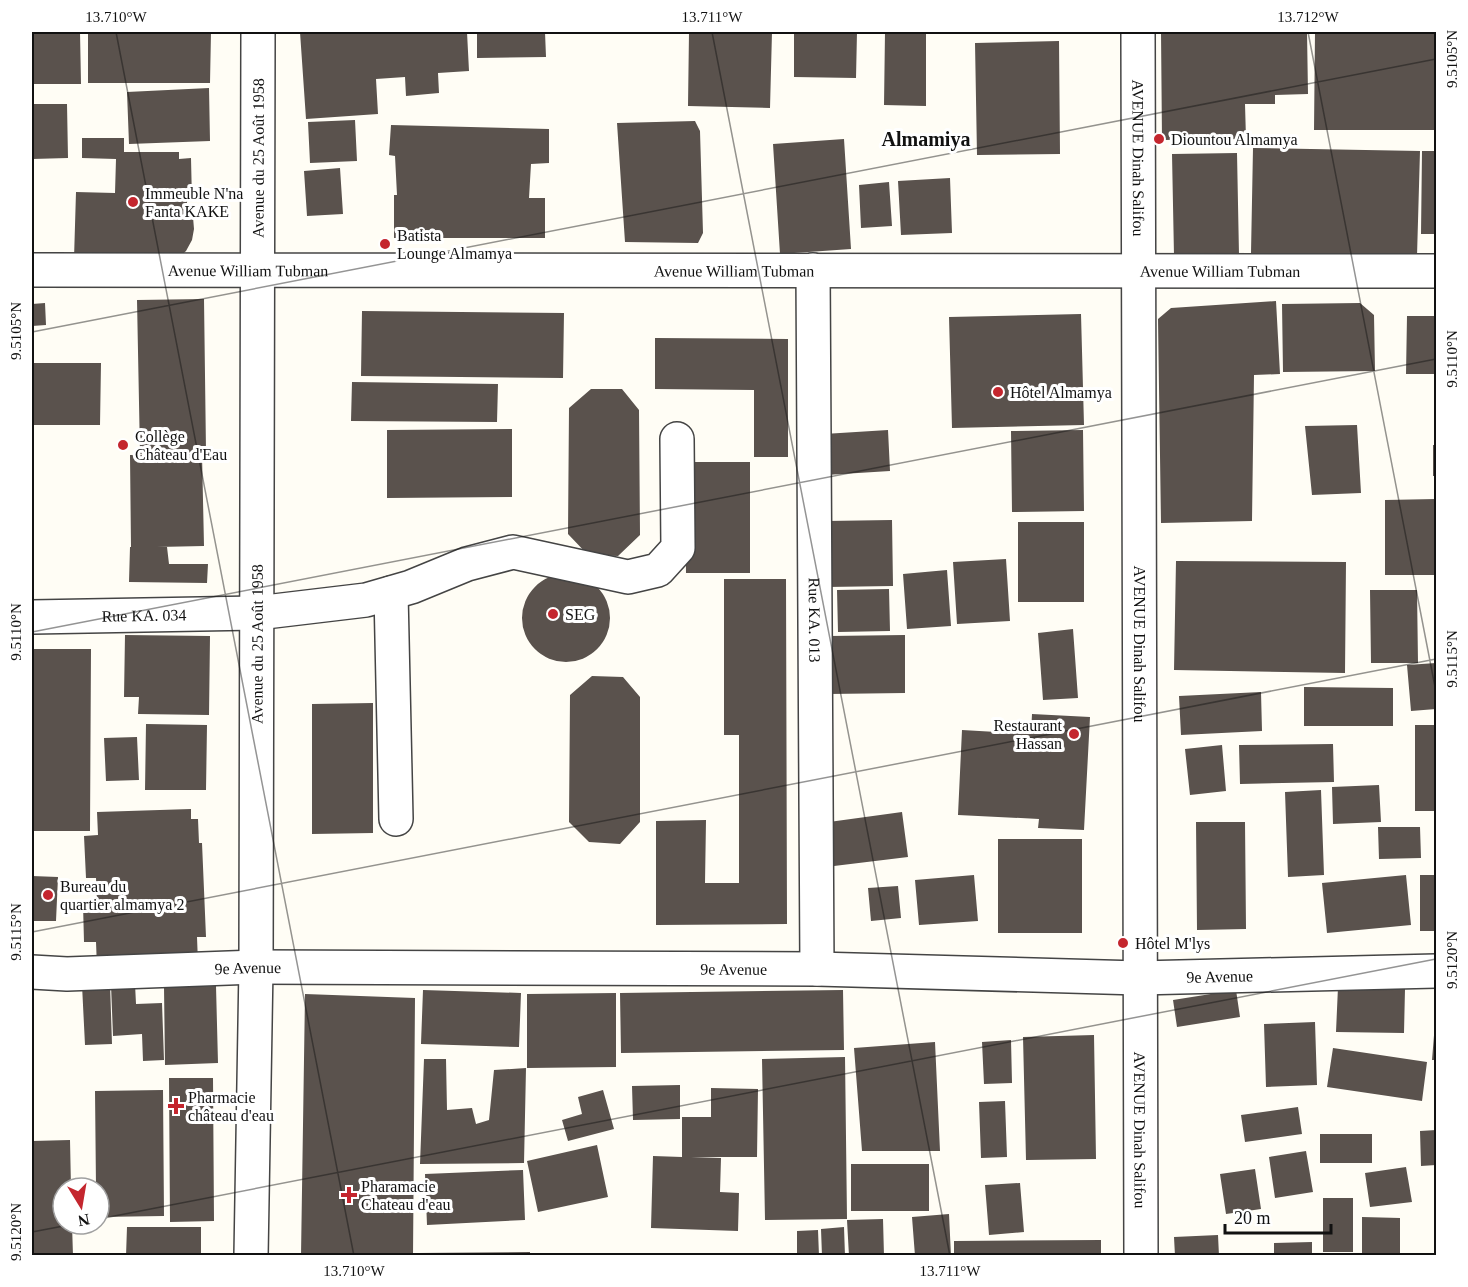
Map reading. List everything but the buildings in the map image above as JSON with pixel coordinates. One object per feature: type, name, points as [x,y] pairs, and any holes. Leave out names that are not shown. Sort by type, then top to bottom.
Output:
[{"type":"street","name":"Avenue du 25 Août 1958","points":[[251,1256],[256,967],[258,32]]},
{"type":"street","name":"AVENUE Dinah Salifou","points":[[1138,32],[1141,1256]]},
{"type":"street","name":"Avenue William Tubman","points":[[32,270],[1437,271]]},
{"type":"street","name":"Rue KA. 013","points":[[813,270],[817,969]]},
{"type":"street","name":"Rue KA. 034","points":[[32,617],[257,613],[366,600],[411,587],[467,564],[513,552],[628,577],[658,570],[678,548],[677,439]]},
{"type":"street","points":[[391,593],[396,819]]},
{"type":"street","name":"9e Avenue","points":[[32,972],[67,974],[256,967],[817,969],[1139,978],[1437,971]]},
{"type":"place","name":"Diountou Almamya","points":[[1159,139]]},
{"type":"place","name":"Immeuble N'na Fanta KAKE","points":[[133,202]]},
{"type":"place","name":"Batista Lounge Almamya","points":[[385,244]]},
{"type":"place","name":"Hôtel Almamya","points":[[998,392]]},
{"type":"place","name":"Collège Château d'Eau","points":[[123,445]]},
{"type":"place","name":"SEG","points":[[553,614]]},
{"type":"place","name":"Restaurant Hassan","points":[[1074,734]]},
{"type":"place","name":"Bureau du quartier almamya 2","points":[[48,895]]},
{"type":"place","name":"Hôtel M'lys","points":[[1123,943]]},
{"type":"place","name":"Pharmacie château d'eau","points":[[176,1106]]},
{"type":"place","name":"Pharamacie Chateau d'eau","points":[[349,1195]]},
{"type":"district","name":"Almamiya","points":[[926,139]]}]
